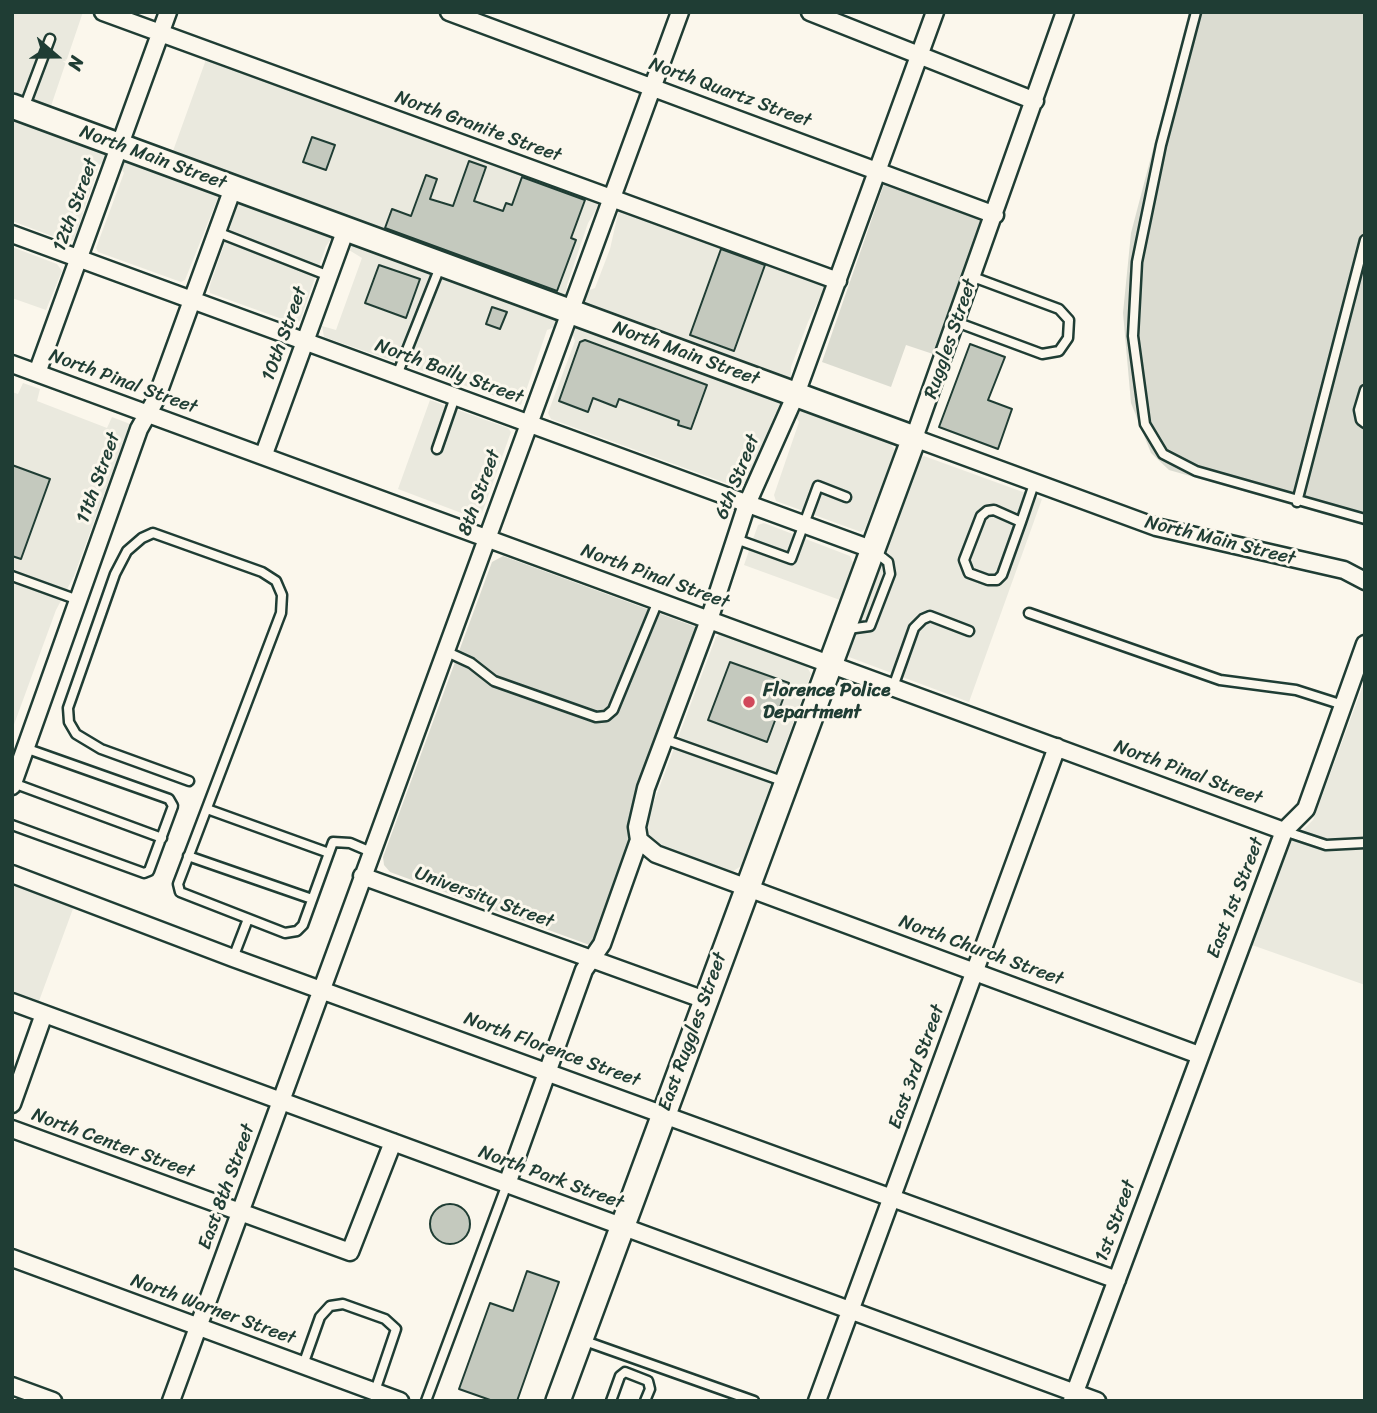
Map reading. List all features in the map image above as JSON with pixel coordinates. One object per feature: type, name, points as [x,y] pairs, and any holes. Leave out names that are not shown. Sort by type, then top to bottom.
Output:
[{"type":"street","name":"North Granite Street","points":[[103,12],[838,281]]},
{"type":"street","name":"12th Street","points":[[37,373],[168,12]]},
{"type":"street","name":"North Quartz Street","points":[[449,12],[995,215]]},
{"type":"street","name":"8th Street","points":[[322,988],[680,12]]},
{"type":"street","points":[[810,12],[1035,101]]},
{"type":"street","name":"6th Street","points":[[507,1184],[584,970],[602,944],[639,840],[637,827],[646,788],[709,620],[747,504],[796,394],[935,12]]},
{"type":"street","name":"Ruggles Street","points":[[829,662],[973,276],[1065,12]]},
{"type":"street","name":"North Main Street","points":[[18,108],[1156,527],[1344,570],[1365,581]]},
{"type":"street","name":"11th Street","points":[[13,784],[139,429],[192,300],[233,188]]},
{"type":"street","name":"10th Street","points":[[264,454],[346,229]]},
{"type":"street","name":"North Baily Street","points":[[12,234],[871,549]]},
{"type":"street","name":"North Pinal Street","points":[[12,364],[264,454],[1284,831]]},
{"type":"street","name":"East 1st Street","points":[[1199,1055],[1284,831],[1306,809],[1365,644]]},
{"type":"street","name":"East Ruggles Street","points":[[558,1401],[829,662]]},
{"type":"street","name":"East 3rd Street","points":[[817,1401],[1057,747]]},
{"type":"street","name":"North Church Street","points":[[639,840],[656,854],[1199,1055]]},
{"type":"street","name":"North Florence Street","points":[[12,874],[233,958],[548,1070],[1117,1280]]},
{"type":"street","name":"University Street","points":[[362,876],[705,1000]]},
{"type":"street","name":"East 8th Street","points":[[171,1401],[322,988]]},
{"type":"street","name":"North Park Street","points":[[12,1002],[850,1310],[1074,1397],[1097,1401]]},
{"type":"street","points":[[12,1104],[44,1014]]},
{"type":"street","name":"1st Street","points":[[1074,1397],[1199,1055]]},
{"type":"street","name":"North Center Street","points":[[12,1129],[350,1252],[393,1142]]},
{"type":"street","name":"North Warner Street","points":[[12,1258],[400,1401]]},
{"type":"street","points":[[12,1386],[53,1401]]},
{"type":"lane","points":[[1196,12],[1161,145],[1137,262],[1133,335],[1145,424],[1157,448],[1174,462],[1226,481],[1365,519]]},
{"type":"lane","points":[[18,108],[50,39]]},
{"type":"lane","points":[[217,232],[329,276]]},
{"type":"lane","points":[[1297,502],[1365,240]]},
{"type":"lane","points":[[397,375],[441,264]]},
{"type":"lane","points":[[956,322],[1042,354],[1059,351],[1068,338],[1069,320],[1059,310],[973,276]]},
{"type":"lane","points":[[1365,390],[1359,410],[1361,420],[1365,423]]},
{"type":"lane","points":[[437,449],[455,397]]},
{"type":"lane","points":[[1021,522],[987,510],[981,516],[964,560],[969,573],[997,580],[1002,575],[1021,522],[1034,484]]},
{"type":"lane","points":[[736,540],[791,559],[818,486],[846,497]]},
{"type":"lane","points":[[189,781],[102,749],[76,734],[69,722],[68,708],[115,574],[127,551],[142,538],[153,533],[262,572],[276,580],[282,595],[281,612],[188,856],[178,884],[180,892],[285,933],[297,931],[303,925],[333,842],[350,843],[371,852]]},
{"type":"lane","points":[[12,576],[78,600]]},
{"type":"lane","points":[[445,651],[471,663],[494,681],[596,717],[606,716],[613,710],[658,601]]},
{"type":"lane","points":[[1029,613],[1220,680],[1296,690],[1343,705]]},
{"type":"lane","points":[[893,687],[914,628],[923,619],[930,616],[969,631]]},
{"type":"lane","points":[[664,739],[785,782]]},
{"type":"lane","points":[[12,825],[144,873],[149,871],[173,806],[169,799],[25,748]]},
{"type":"lane","points":[[13,784],[162,838]]},
{"type":"lane","points":[[207,808],[329,853]]},
{"type":"lane","points":[[1284,831],[1326,845],[1365,843]]},
{"type":"lane","points":[[188,856],[313,899]]},
{"type":"lane","points":[[233,958],[248,919]]},
{"type":"lane","points":[[426,1401],[507,1184]]},
{"type":"lane","points":[[303,1365],[320,1317],[330,1307],[343,1304],[385,1319],[396,1329],[375,1391]]},
{"type":"lane","points":[[580,1339],[754,1401]]},
{"type":"lane","points":[[611,1401],[620,1376],[625,1372],[648,1381],[650,1389],[645,1401]]},
{"type":"shaded area","points":[[12,12],[83,12],[51,106],[12,92]]},
{"type":"shaded area","points":[[1189,12],[1365,12],[1365,526],[1169,470],[1151,453],[1131,403],[1123,313],[1131,233]]},
{"type":"shaded area","points":[[208,54],[602,200],[588,223],[566,295],[562,298],[371,225],[355,223],[353,218],[173,151]]},
{"type":"shaded area","points":[[12,120],[92,149],[103,149],[107,153],[104,162],[99,165],[74,240],[68,242],[12,221]]},
{"type":"shaded area","points":[[129,159],[138,166],[210,189],[219,195],[185,280],[181,282],[98,252],[96,248],[124,173],[121,168],[123,161]]},
{"type":"shaded area","points":[[884,184],[982,219],[933,354],[906,345],[891,387],[822,362]]},
{"type":"shaded area","points":[[242,200],[251,208],[317,231],[328,232],[332,238],[326,246],[300,321],[293,323],[210,293],[209,288],[235,213],[234,209],[237,202]]},
{"type":"shaded area","points":[[620,205],[827,283],[808,322],[791,367],[791,378],[787,380],[777,373],[599,307],[586,306],[584,302],[587,291],[595,288],[610,249]]},
{"type":"shaded area","points":[[352,243],[468,287],[485,290],[488,295],[553,315],[557,320],[555,327],[547,330],[521,405],[324,337],[322,326],[336,330],[362,258],[349,250]]},
{"type":"shaded area","points":[[12,247],[57,264],[62,271],[46,310],[12,298]]},
{"type":"shaded area","points":[[579,324],[588,327],[592,334],[768,398],[780,399],[783,404],[775,414],[749,485],[742,489],[551,419],[548,413],[575,341],[572,333],[574,326]]},
{"type":"shaded area","points":[[23,383],[40,389],[37,401],[107,428],[112,417],[130,424],[74,576],[56,610],[12,730],[12,392],[18,394]]},
{"type":"shaded area","points":[[430,400],[508,428],[511,432],[482,513],[472,517],[398,489]]},
{"type":"shaded area","points":[[804,407],[816,415],[890,443],[895,450],[865,529],[861,532],[776,501],[774,495],[799,422],[796,417]]},
{"type":"shaded area","points":[[924,456],[1042,499],[969,702],[849,657],[848,650],[918,459]]},
{"type":"shaded area","points":[[764,523],[850,556],[853,563],[840,600],[744,565],[758,525]]},
{"type":"shaded area","points":[[503,556],[696,627],[701,633],[595,947],[390,872],[384,865],[383,857],[492,562]]},
{"type":"shaded area","points":[[720,634],[807,667],[811,674],[741,866],[732,872],[657,844],[648,838],[644,828],[716,637]]},
{"type":"shaded area","points":[[1365,680],[1365,985],[1252,945],[1289,844],[1313,820]]},
{"type":"shaded area","points":[[12,883],[74,906],[39,1001],[12,992]]},
{"type":"building","points":[[312,137],[335,145],[326,170],[303,162]]},
{"type":"building","points":[[469,161],[486,167],[474,201],[503,211],[506,203],[512,205],[522,177],[585,200],[571,238],[576,240],[557,291],[385,228],[392,209],[411,216],[426,175],[437,179],[430,199],[453,206]]},
{"type":"building","points":[[721,249],[765,265],[734,351],[690,335]]},
{"type":"building","points":[[379,265],[420,279],[406,318],[365,303]]},
{"type":"building","points":[[492,307],[507,312],[500,329],[486,324]]},
{"type":"building","points":[[585,340],[707,385],[691,429],[678,425],[679,421],[619,399],[616,407],[593,398],[588,412],[559,401],[580,342]]},
{"type":"building","points":[[970,344],[1005,357],[988,400],[1012,409],[998,449],[939,427]]},
{"type":"building","points":[[12,465],[50,479],[21,559],[12,556]]},
{"type":"building","name":"Florence Police Department","points":[[730,662],[789,683],[767,742],[708,720]]},
{"type":"building","points":[[450,1204],[464,1210],[470,1224],[464,1238],[450,1244],[436,1238],[430,1224],[436,1210]]},
{"type":"building","points":[[527,1271],[559,1282],[517,1401],[493,1401],[459,1389],[490,1303],[513,1311]]},
{"type":"place","name":"Florence Police Department","points":[[749,702]]}]
